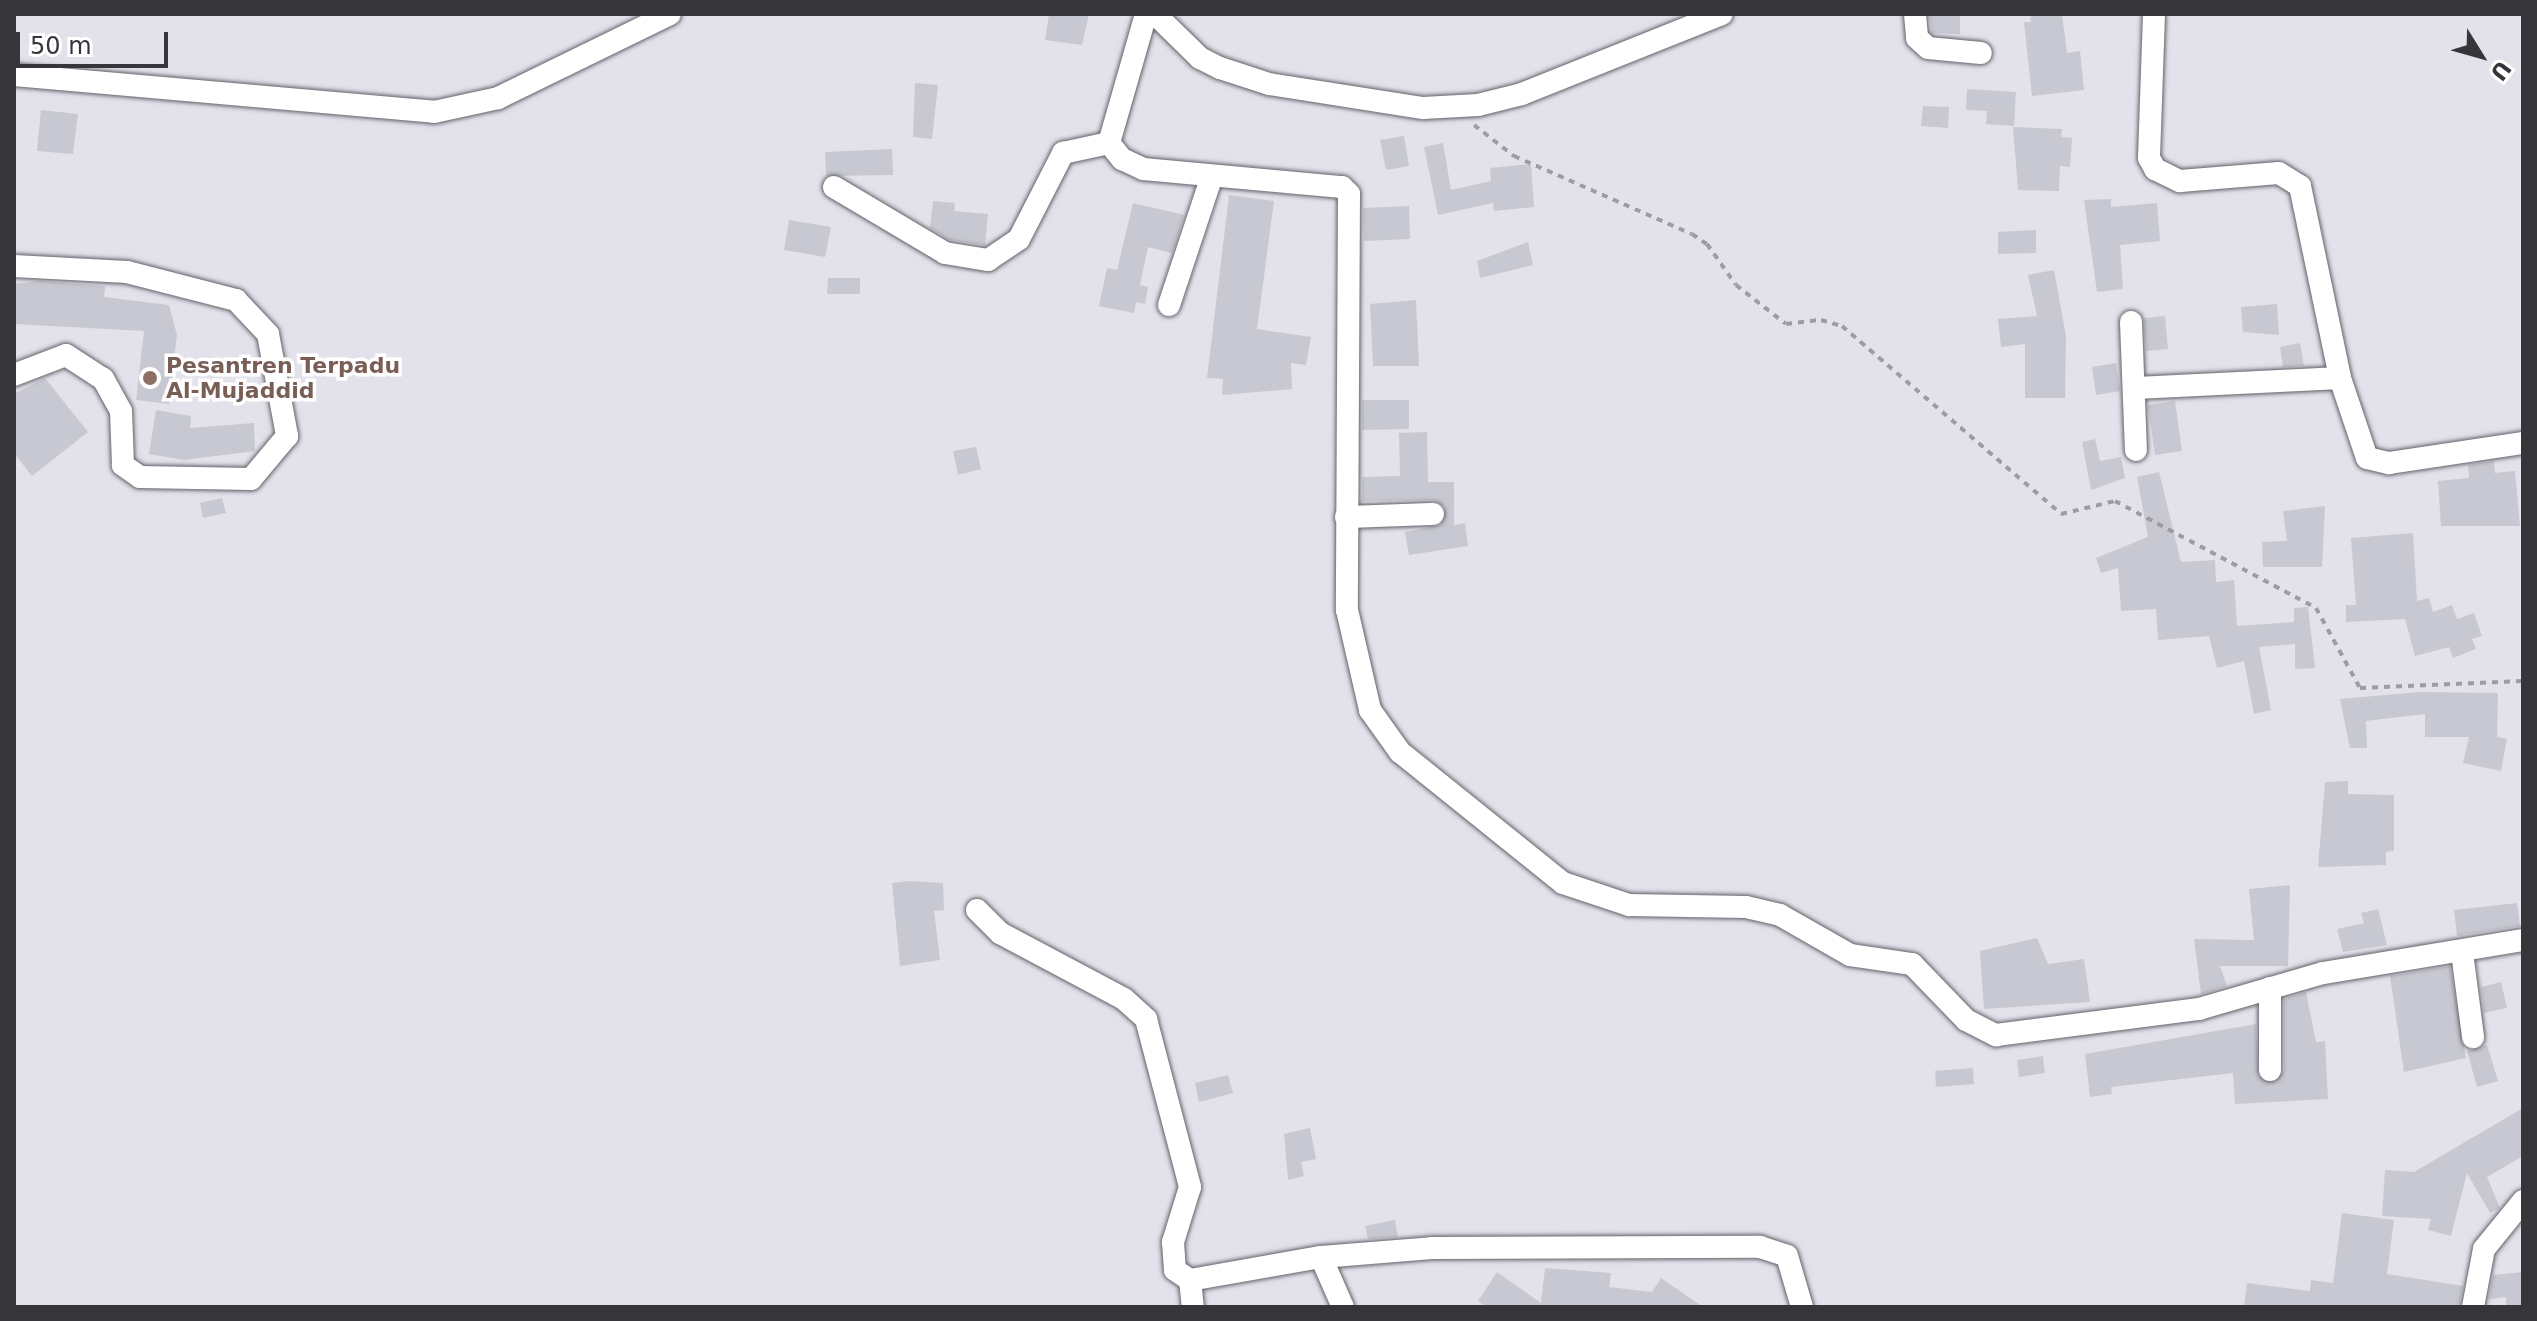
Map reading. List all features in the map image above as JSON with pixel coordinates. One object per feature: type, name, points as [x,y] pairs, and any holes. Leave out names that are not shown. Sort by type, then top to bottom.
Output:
[{"type":"street","points":[[14,75],[434,112],[498,98],[670,14]]},
{"type":"street","points":[[1109,143],[1146,14]]},
{"type":"street","points":[[1155,14],[1200,58],[1269,84],[1376,105],[1459,107],[1586,72],[1722,14]]},
{"type":"street","points":[[1915,14],[1917,38],[1928,48],[1981,53]]},
{"type":"street","points":[[2154,14],[2149,158],[2155,169],[2180,181],[2279,173],[2300,186],[2340,378],[2360,447],[2376,462],[2523,443]]},
{"type":"street","points":[[1109,143],[1132,166],[1211,179],[1342,187],[1349,194],[1346,517],[1351,644],[1380,731],[1485,825],[1563,883],[1629,905],[1746,907],[1780,915],[1850,955],[1925,972],[1966,1020],[1996,1035],[2178,1012],[2336,970],[2523,940]]},
{"type":"street","points":[[834,187],[945,253],[988,260],[1019,239],[1063,153],[1109,143]]},
{"type":"street","points":[[1169,305],[1211,179]]},
{"type":"street","points":[[14,266],[127,272],[236,300],[268,334],[287,436],[251,479],[140,477],[123,465],[121,411],[103,379],[66,355],[14,375]]},
{"type":"street","points":[[2131,322],[2137,388],[2136,450]]},
{"type":"street","points":[[2137,388],[2340,378]]},
{"type":"street","points":[[1346,517],[1433,514]]},
{"type":"street","points":[[977,910],[1000,933],[1124,999],[1146,1019],[1190,1187],[1173,1242],[1175,1270],[1190,1280],[1321,1257],[1432,1248],[1776,1249],[1796,1272],[1802,1307]]},
{"type":"street","points":[[2462,952],[2473,1037]]},
{"type":"street","points":[[2270,988],[2270,1070]]},
{"type":"street","points":[[2473,1307],[2484,1249],[2523,1201]]},
{"type":"street","points":[[1321,1257],[1343,1307]]},
{"type":"street","points":[[1190,1280],[1193,1307]]},
{"type":"path","points":[[1459,107],[1498,148],[1707,244],[1736,285],[1786,324],[1821,320],[1842,326],[2061,514],[2115,501],[2316,608],[2360,688],[2523,681]]},
{"type":"building","points":[[1049,14],[1089,14],[1082,45],[1045,40]]},
{"type":"building","points":[[1929,14],[1960,14],[1960,34],[1932,33]]},
{"type":"building","points":[[2030,14],[2062,14],[2067,53],[2080,51],[2084,90],[2032,96],[2024,22],[2031,22]]},
{"type":"building","points":[[915,83],[938,85],[932,139],[913,137]]},
{"type":"building","points":[[1967,89],[2016,92],[2014,126],[1986,124],[1987,111],[1966,110]]},
{"type":"building","points":[[1923,106],[1949,107],[1948,128],[1921,126]]},
{"type":"building","points":[[41,110],[78,114],[73,154],[37,151]]},
{"type":"building","points":[[2013,127],[2062,129],[2061,137],[2072,138],[2070,167],[2060,166],[2059,191],[2018,190]]},
{"type":"building","points":[[1404,136],[1409,166],[1386,170],[1380,140]]},
{"type":"building","points":[[1443,143],[1451,190],[1491,181],[1490,168],[1531,164],[1534,207],[1494,211],[1493,203],[1438,215],[1424,147]]},
{"type":"building","points":[[892,149],[893,175],[826,176],[825,152]]},
{"type":"building","points":[[1229,195],[1274,201],[1257,329],[1311,337],[1306,365],[1291,363],[1292,389],[1222,395],[1223,379],[1207,378]]},
{"type":"building","points":[[2111,199],[2111,207],[2157,203],[2160,241],[2120,245],[2123,289],[2097,292],[2084,200]]},
{"type":"building","points":[[933,201],[955,203],[954,211],[988,214],[985,245],[950,240],[930,228]]},
{"type":"building","points":[[1133,203],[1184,215],[1172,253],[1148,247],[1140,285],[1148,287],[1145,304],[1136,302],[1134,313],[1099,306],[1107,268],[1117,270]]},
{"type":"building","points":[[1409,206],[1410,239],[1364,241],[1363,208]]},
{"type":"building","points":[[789,220],[831,227],[825,257],[784,250]]},
{"type":"building","points":[[2036,230],[2036,253],[1998,254],[1998,232]]},
{"type":"building","points":[[1528,242],[1533,265],[1480,278],[1477,261]]},
{"type":"building","points":[[2054,270],[2066,336],[2065,398],[2025,398],[2025,344],[2001,347],[1998,319],[2037,316],[2028,275]]},
{"type":"building","points":[[828,278],[860,278],[860,294],[827,294]]},
{"type":"building","points":[[40,281],[105,286],[104,297],[169,305],[177,335],[169,404],[136,400],[144,331],[14,324],[14,284]]},
{"type":"building","points":[[1416,300],[1419,366],[1373,366],[1370,304]]},
{"type":"building","points":[[2277,304],[2279,335],[2243,332],[2241,307]]},
{"type":"building","points":[[2165,316],[2168,349],[2146,351],[2144,318]]},
{"type":"building","points":[[2300,343],[2304,366],[2283,367],[2280,347]]},
{"type":"building","points":[[2116,363],[2120,391],[2096,395],[2092,367]]},
{"type":"building","points":[[45,378],[88,432],[32,476],[14,453],[14,394]]},
{"type":"building","points":[[1362,400],[1409,400],[1409,429],[1362,430]]},
{"type":"building","points":[[2175,401],[2182,451],[2155,455],[2148,405]]},
{"type":"building","points":[[156,410],[191,416],[190,428],[254,423],[255,451],[184,460],[149,454]]},
{"type":"building","points":[[1427,432],[1428,482],[1454,482],[1454,525],[1465,523],[1468,546],[1409,555],[1405,532],[1441,525],[1445,507],[1433,500],[1362,501],[1362,477],[1400,476],[1399,433]]},
{"type":"building","points":[[2095,439],[2100,461],[2121,457],[2125,478],[2091,490],[2082,442]]},
{"type":"building","points":[[976,447],[981,469],[958,475],[953,451]]},
{"type":"building","points":[[2494,461],[2495,473],[2515,471],[2520,526],[2441,526],[2438,481],[2469,478],[2468,465]]},
{"type":"building","points":[[2159,472],[2181,562],[2215,560],[2216,582],[2234,580],[2237,626],[2294,622],[2294,608],[2308,607],[2315,668],[2295,669],[2295,644],[2259,647],[2271,710],[2254,714],[2244,661],[2217,668],[2209,636],[2158,640],[2156,609],[2121,611],[2118,568],[2101,573],[2096,558],[2148,537],[2137,477]]},
{"type":"building","points":[[222,498],[226,513],[203,518],[200,503]]},
{"type":"building","points":[[2325,506],[2322,567],[2263,567],[2262,542],[2287,541],[2283,511]]},
{"type":"building","points":[[2413,533],[2417,601],[2429,598],[2433,612],[2452,605],[2457,619],[2474,613],[2482,636],[2472,639],[2476,649],[2453,658],[2449,647],[2415,656],[2405,619],[2346,622],[2346,605],[2356,605],[2351,538]]},
{"type":"building","points":[[2419,692],[2498,693],[2497,737],[2507,739],[2501,771],[2463,763],[2469,737],[2425,737],[2425,714],[2366,721],[2367,748],[2350,748],[2340,699]]},
{"type":"building","points":[[2348,781],[2348,794],[2394,795],[2394,851],[2386,852],[2386,865],[2318,867],[2325,782]]},
{"type":"building","points":[[892,883],[943,883],[944,910],[934,911],[940,960],[900,966]]},
{"type":"building","points":[[2290,885],[2288,966],[2220,966],[2227,986],[2201,994],[2194,939],[2254,940],[2249,889]]},
{"type":"building","points":[[2517,903],[2520,926],[2457,936],[2454,910]]},
{"type":"building","points":[[2378,909],[2387,945],[2343,952],[2337,929],[2364,923],[2361,913]]},
{"type":"building","points":[[2037,938],[2048,964],[2084,959],[2090,1002],[1984,1009],[1980,951]]},
{"type":"building","points":[[2450,966],[2466,1058],[2404,1072],[2390,976]]},
{"type":"building","points":[[2501,982],[2507,1008],[2484,1013],[2481,987]]},
{"type":"building","points":[[2306,992],[2316,1042],[2325,1041],[2328,1099],[2235,1104],[2233,1073],[2111,1087],[2112,1094],[2090,1097],[2085,1054],[2256,1024],[2258,1076],[2276,1082],[2284,1070],[2284,999]]},
{"type":"building","points":[[2487,1045],[2498,1081],[2477,1087],[2467,1051]]},
{"type":"building","points":[[2043,1056],[2045,1073],[2019,1077],[2017,1060]]},
{"type":"building","points":[[1973,1068],[1974,1084],[1936,1087],[1935,1071]]},
{"type":"building","points":[[1228,1075],[1233,1093],[1199,1102],[1195,1083]]},
{"type":"building","points":[[2523,1108],[2523,1156],[2487,1177],[2500,1208],[2490,1213],[2467,1173],[2451,1236],[2428,1230],[2431,1219],[2382,1216],[2385,1170],[2414,1172]]},
{"type":"building","points":[[1310,1128],[1316,1159],[1301,1162],[1304,1176],[1288,1180],[1284,1134]]},
{"type":"building","points":[[2342,1213],[2394,1220],[2387,1274],[2463,1286],[2459,1307],[2244,1307],[2247,1283],[2310,1291],[2311,1280],[2333,1283]]},
{"type":"building","points":[[1395,1220],[1398,1237],[1368,1239],[1365,1226]]},
{"type":"building","points":[[1545,1268],[1611,1273],[1609,1287],[1652,1292],[1661,1278],[1703,1307],[1487,1307],[1478,1301],[1497,1272],[1541,1303]]},
{"type":"building","points":[[2523,1272],[2523,1307],[2506,1307],[2506,1297],[2489,1299],[2493,1275]]},
{"type":"place","name":"Pesantren Terpadu Al-Mujaddid","points":[[150,378]]}]
